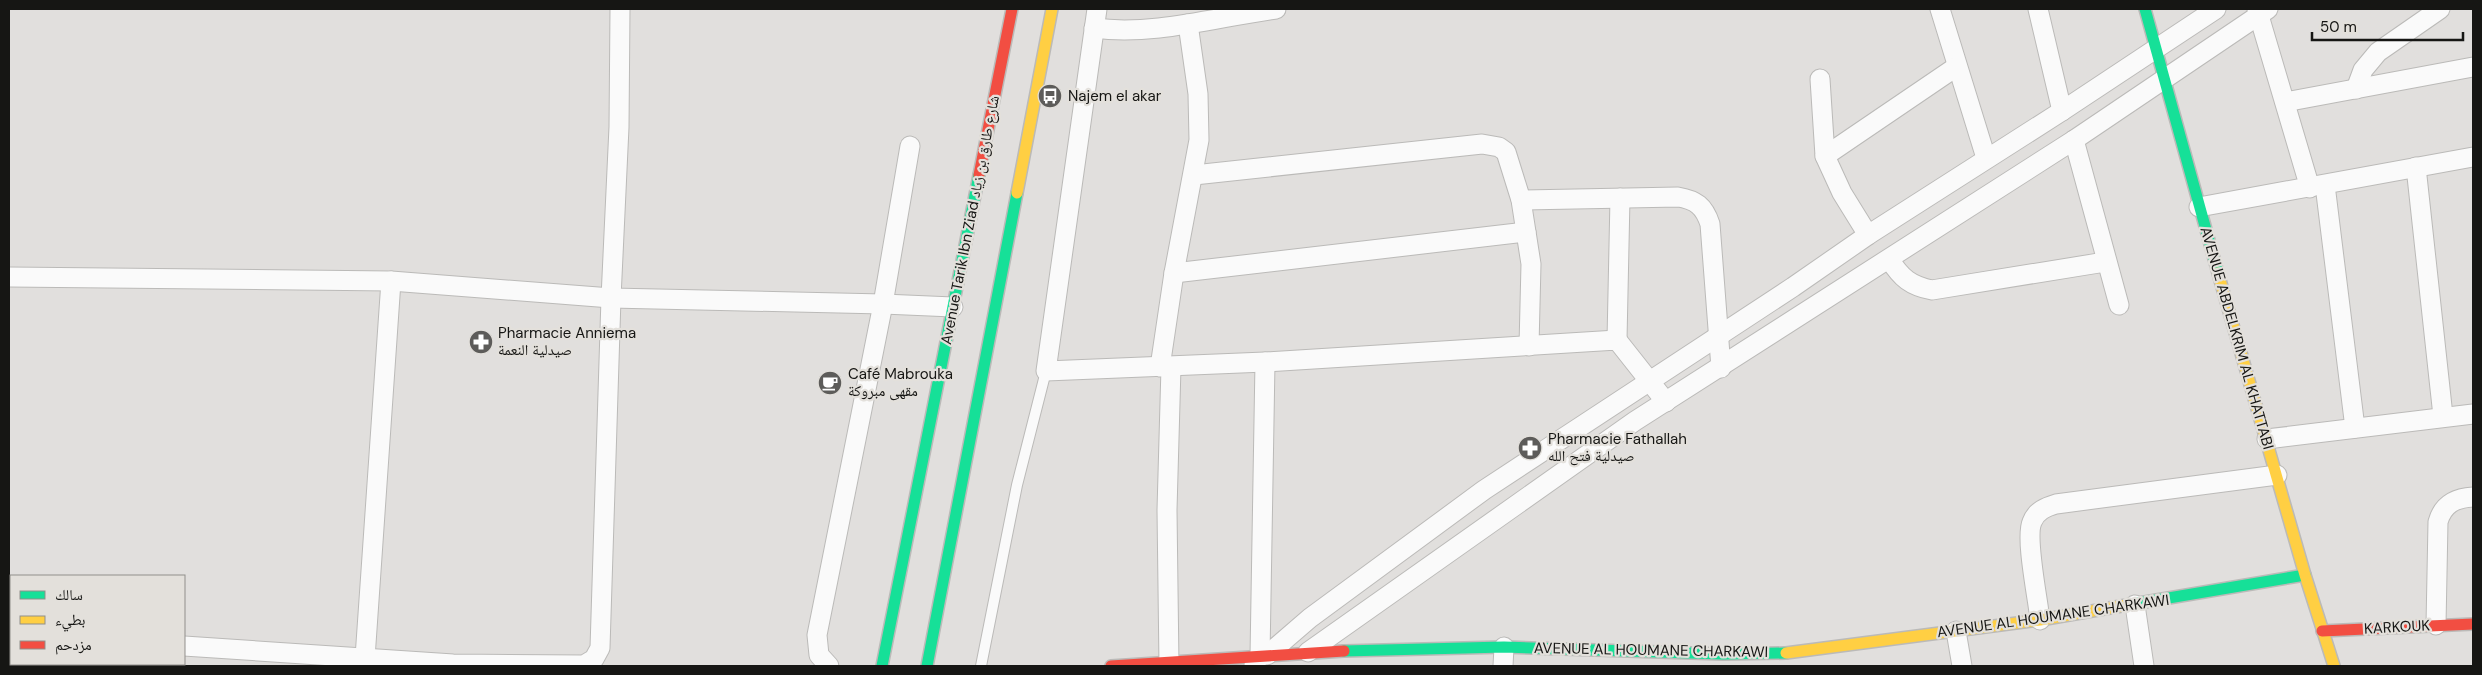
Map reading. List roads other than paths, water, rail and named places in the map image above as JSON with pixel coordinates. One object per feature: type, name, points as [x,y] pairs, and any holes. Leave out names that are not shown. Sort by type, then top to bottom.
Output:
[{"type":"main road","name":"Avenue Tarik Ibn Ziad شارع طارق بن زياد","points":[[882,666],[890,650],[953,308],[1012,9]]},
{"type":"main road","points":[[925,657],[1052,9]]},
{"type":"main road","name":"AVENUE ABDELKRIM AL KHATTABI","points":[[2145,9],[2199,207],[2268,439],[2305,575],[2334,666]]},
{"type":"main road","name":"AVENUE AL HOUMANE CHARKAWI","points":[[1111,666],[1504,647],[1723,660],[2040,620],[2305,575]]},
{"type":"main road","name":"KARKOUK","points":[[2322,631],[2473,624]]},
{"type":"street","points":[[185,646],[338,661],[364,658],[453,664],[584,665],[594,659],[600,648],[611,298],[619,127],[620,9]]},
{"type":"street","points":[[1097,9],[1046,371],[1265,362],[1618,340]]},
{"type":"street","points":[[1094,28],[1130,30],[1188,24],[1218,17],[1276,9]]},
{"type":"street","points":[[1940,9],[1956,67],[1986,158]]},
{"type":"street","points":[[2038,9],[2062,111]]},
{"type":"street","points":[[1260,659],[1310,618],[1484,490],[1649,380],[1718,337],[1868,235],[2062,111],[2216,9]]},
{"type":"street","points":[[2356,89],[2363,70],[2378,52],[2440,9]]},
{"type":"street","points":[[1294,657],[1666,402],[1890,260],[2074,140],[2165,80],[2261,11],[2285,102],[2318,186],[2356,428]]},
{"type":"street","points":[[1170,664],[1165,367],[1174,273],[1194,175],[1199,140],[1198,94],[1188,24]]},
{"type":"street","points":[[1825,156],[1956,67]]},
{"type":"street","points":[[2285,102],[2473,67]]},
{"type":"street","points":[[1820,79],[1825,156],[1842,193],[1868,235]]},
{"type":"street","points":[[2074,140],[2105,262],[2119,305]]},
{"type":"street","points":[[1194,175],[1490,145],[1499,147],[1506,152],[1521,200],[1532,264],[1529,346]]},
{"type":"street","points":[[829,666],[819,655],[816,636],[884,304],[910,146]]},
{"type":"street","points":[[2199,207],[2473,157]]},
{"type":"street","points":[[2416,167],[2444,416]]},
{"type":"street","points":[[1521,200],[1678,197],[1695,201],[1702,206],[1710,224],[1721,368]]},
{"type":"street","points":[[1620,198],[1618,340],[1666,402]]},
{"type":"street","points":[[1174,273],[1526,232]]},
{"type":"street","points":[[1890,260],[1898,274],[1907,282],[1917,287],[1932,290],[2105,262]]},
{"type":"street","points":[[9,277],[391,281],[611,298],[884,304],[953,308]]},
{"type":"street","points":[[364,658],[391,281]]},
{"type":"street","points":[[1260,659],[1265,362]]},
{"type":"street","points":[[2268,439],[2444,416],[2473,414]]},
{"type":"street","points":[[2040,620],[2029,534],[2032,520],[2041,510],[2056,504],[2277,474]]},
{"type":"street","points":[[2436,625],[2438,522],[2440,515],[2444,508],[2456,499],[2473,497]]},
{"type":"street","points":[[2135,605],[2144,666]]},
{"type":"street","points":[[1956,630],[1962,666]]},
{"type":"street","points":[[1503,666],[1504,647]]},
{"type":"lane","points":[[981,666],[1017,485],[1046,371]]},
{"type":"place","name":"Najem el akar","points":[[1050,96]]},
{"type":"place","name":"Pharmacie Anniema صيدلية النعمة","points":[[481,342]]},
{"type":"place","name":"Café Mabrouka مقهى مبروكة","points":[[830,383]]},
{"type":"place","name":"Pharmacie Fathallah صيدلية فتح الله","points":[[1530,448]]}]
